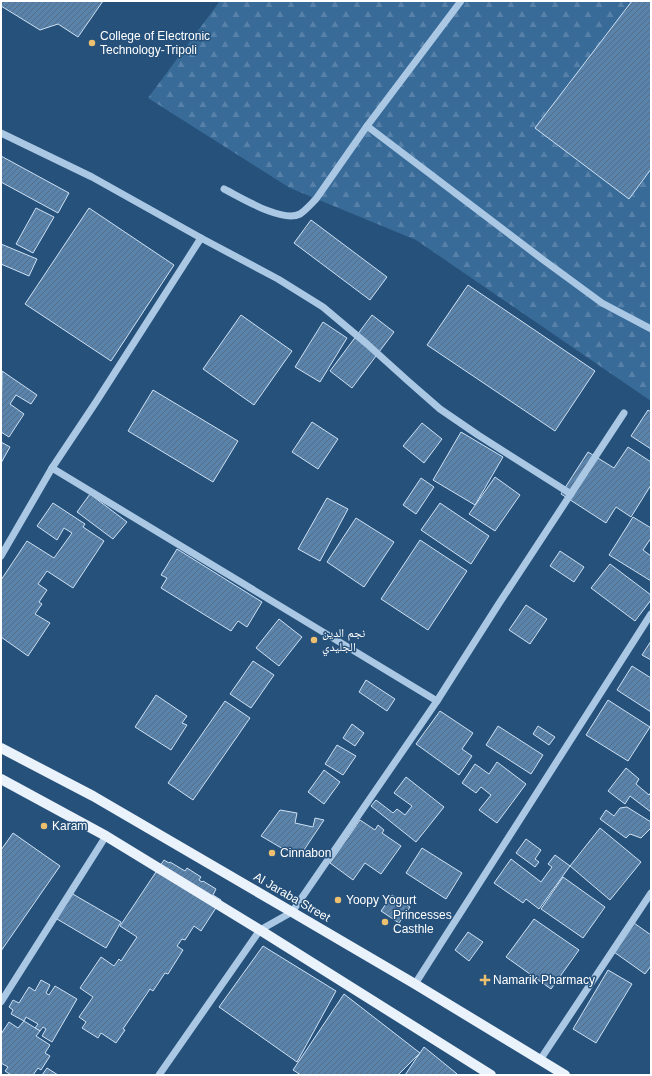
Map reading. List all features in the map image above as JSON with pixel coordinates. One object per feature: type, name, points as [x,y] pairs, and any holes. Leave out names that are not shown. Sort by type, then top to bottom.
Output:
[{"type":"main road","name":"Al Jaraba Street","points":[[1,748],[93,796],[415,984],[565,1075]]},
{"type":"main road","points":[[1,780],[106,836],[260,930],[491,1075]]},
{"type":"main road","points":[[472,1064],[480,1075]]},
{"type":"street","points":[[224,189],[273,213],[284,216],[300,214],[309,207],[461,1]]},
{"type":"street","points":[[368,126],[602,303],[651,329]]},
{"type":"street","points":[[1,133],[92,177],[278,279],[323,307],[440,409],[571,494]]},
{"type":"street","points":[[1,556],[52,468],[201,238]]},
{"type":"street","points":[[160,1075],[260,930],[292,912],[437,702],[498,605],[624,413]]},
{"type":"street","points":[[52,468],[437,702]]},
{"type":"street","points":[[415,984],[651,614]]},
{"type":"street","points":[[1,1002],[106,836]]},
{"type":"street","points":[[540,1060],[651,893]]},
{"type":"green space","points":[[220,1],[651,1],[651,401],[416,240],[290,188],[148,98]]},
{"type":"building","points":[[1,1],[103,1],[78,37],[58,24],[40,30],[1,6]]},
{"type":"building","points":[[632,1],[651,1],[651,169],[629,199],[535,128]]},
{"type":"building","points":[[1,156],[69,193],[58,213],[1,182]]},
{"type":"building","points":[[36,208],[54,217],[33,253],[16,244]]},
{"type":"building","points":[[89,208],[174,265],[111,361],[25,304]]},
{"type":"building","points":[[311,220],[387,277],[370,300],[294,243]]},
{"type":"building","points":[[1,244],[37,259],[29,276],[1,264]]},
{"type":"building","points":[[468,285],[595,371],[555,431],[427,345]]},
{"type":"building","points":[[241,315],[292,351],[254,405],[203,369]]},
{"type":"building","points":[[372,315],[394,332],[352,388],[330,371]]},
{"type":"building","points":[[323,322],[347,338],[320,382],[295,367]]},
{"type":"building","points":[[2,371],[37,395],[31,404],[16,395],[10,404],[24,414],[9,437],[1,432]]},
{"type":"building","points":[[153,390],[238,441],[213,482],[128,431]]},
{"type":"building","points":[[648,410],[651,412],[651,449],[631,436]]},
{"type":"building","points":[[312,422],[338,439],[318,469],[292,452]]},
{"type":"building","points":[[422,423],[442,439],[424,463],[403,446]]},
{"type":"building","points":[[461,432],[503,457],[475,505],[433,480]]},
{"type":"building","points":[[1,442],[10,447],[1,463]]},
{"type":"building","points":[[628,447],[651,462],[651,485],[631,517],[616,507],[606,523],[561,494],[588,452],[614,468]]},
{"type":"building","points":[[495,477],[520,495],[495,531],[469,514]]},
{"type":"building","points":[[421,478],[434,487],[416,514],[403,505]]},
{"type":"building","points":[[90,494],[127,522],[113,539],[77,512]]},
{"type":"building","points":[[327,498],[348,509],[320,561],[298,549]]},
{"type":"building","points":[[53,503],[85,524],[83,527],[104,541],[73,588],[47,571],[38,584],[47,590],[39,602],[42,604],[35,614],[50,623],[28,656],[1,637],[1,580],[27,541],[54,558],[72,533],[64,528],[57,540],[37,526]]},
{"type":"building","points":[[440,503],[489,536],[471,564],[421,530]]},
{"type":"building","points":[[633,517],[651,528],[651,538],[643,550],[651,556],[651,581],[609,555]]},
{"type":"building","points":[[356,518],[394,542],[364,587],[327,562]]},
{"type":"building","points":[[420,540],[467,571],[428,630],[381,599]]},
{"type":"building","points":[[177,549],[262,602],[247,627],[238,621],[231,631],[161,588],[167,578],[161,575]]},
{"type":"building","points":[[560,551],[584,567],[574,582],[550,566]]},
{"type":"building","points":[[610,564],[651,595],[651,600],[635,621],[591,588]]},
{"type":"building","points":[[526,605],[547,619],[530,644],[509,630]]},
{"type":"building","points":[[279,619],[302,637],[279,666],[256,648]]},
{"type":"building","points":[[651,641],[651,660],[642,655]]},
{"type":"building","points":[[253,661],[274,675],[251,708],[230,694]]},
{"type":"building","points":[[632,666],[651,678],[651,712],[617,690]]},
{"type":"building","points":[[366,680],[395,699],[387,711],[359,692]]},
{"type":"building","points":[[156,695],[187,716],[182,723],[187,725],[171,750],[135,727]]},
{"type":"building","points":[[608,700],[650,727],[628,761],[586,735]]},
{"type":"building","points":[[225,701],[250,718],[193,800],[168,783]]},
{"type":"building","points":[[440,711],[473,733],[462,749],[472,756],[459,775],[416,744]]},
{"type":"building","points":[[352,724],[364,733],[355,746],[343,738]]},
{"type":"building","points":[[498,726],[543,755],[531,774],[486,745]]},
{"type":"building","points":[[538,726],[555,737],[549,745],[533,734]]},
{"type":"building","points":[[337,745],[356,756],[343,775],[325,764]]},
{"type":"building","points":[[497,762],[526,784],[497,823],[479,810],[491,795],[481,787],[476,793],[462,783],[475,764],[489,774]]},
{"type":"building","points":[[626,768],[639,779],[636,784],[649,795],[651,792],[651,812],[630,796],[625,804],[608,791]]},
{"type":"building","points":[[324,770],[340,782],[324,804],[308,792]]},
{"type":"building","points":[[406,777],[444,807],[416,842],[371,806],[376,800],[393,813],[397,809],[405,815],[412,806],[394,793]]},
{"type":"building","points":[[627,807],[651,822],[651,828],[641,838],[630,834],[626,838],[600,819],[606,810],[614,816],[620,808]]},
{"type":"building","points":[[280,810],[297,813],[295,823],[313,827],[315,818],[324,820],[304,850],[290,853],[261,836]]},
{"type":"building","points":[[360,820],[375,830],[378,825],[384,830],[382,833],[401,846],[381,874],[365,863],[353,880],[330,863]]},
{"type":"building","points":[[600,828],[641,862],[610,900],[570,866]]},
{"type":"building","points":[[13,833],[60,866],[1,951],[1,850]]},
{"type":"building","points":[[526,839],[541,850],[535,859],[539,862],[535,867],[516,853]]},
{"type":"building","points":[[422,848],[462,873],[446,899],[406,873]]},
{"type":"building","points":[[555,855],[570,866],[539,909],[526,899],[523,903],[494,883],[511,859],[541,882],[552,867],[548,864]]},
{"type":"building","points":[[164,860],[185,871],[187,868],[201,877],[199,880],[216,889],[213,895],[221,900],[201,931],[194,926],[185,940],[182,939],[177,946],[183,950],[168,974],[165,973],[153,991],[150,989],[123,1029],[125,1030],[116,1043],[101,1033],[98,1038],[82,1028],[86,1022],[79,1017],[93,997],[80,988],[101,957],[114,966],[119,959],[121,961],[137,937],[120,926]]},
{"type":"building","points":[[563,877],[605,907],[583,938],[541,909]]},
{"type":"building","points":[[71,893],[121,922],[106,948],[57,919]]},
{"type":"building","points":[[392,895],[410,907],[399,923],[381,911]]},
{"type":"building","points":[[534,919],[579,950],[551,989],[506,957]]},
{"type":"building","points":[[634,923],[651,935],[651,966],[645,974],[614,952]]},
{"type":"building","points":[[468,932],[483,942],[469,961],[455,950]]},
{"type":"building","points":[[263,946],[336,991],[297,1062],[219,1007]]},
{"type":"building","points":[[608,970],[632,984],[596,1043],[573,1029]]},
{"type":"building","points":[[41,980],[50,985],[46,993],[49,995],[55,986],[77,999],[52,1042],[42,1036],[46,1029],[43,1027],[40,1031],[35,1028],[38,1024],[26,1017],[24,1021],[11,1014],[13,1010],[9,1007],[13,1000],[19,1003],[29,987],[35,991]]},
{"type":"building","points":[[344,994],[420,1053],[398,1075],[301,1075],[293,1070]]},
{"type":"building","points":[[24,1021],[40,1031],[36,1036],[50,1045],[45,1053],[50,1056],[41,1070],[38,1068],[33,1075],[11,1075],[5,1071],[8,1067],[1,1063],[1,1034],[9,1022],[18,1028]]},
{"type":"building","points":[[424,1047],[456,1073],[458,1075],[405,1075]]},
{"type":"building","points":[[47,1068],[58,1075],[42,1075]]},
{"type":"place","name":"College of Electronic Technology-Tripoli","points":[[92,43]]},
{"type":"place","name":"نجم الدين الجليدي","points":[[314,640]]},
{"type":"place","name":"Karam","points":[[44,826]]},
{"type":"place","name":"Cinnabon","points":[[272,853]]},
{"type":"place","name":"Yoopy Yogurt","points":[[338,900]]},
{"type":"place","name":"Princesses Casthle","points":[[385,922]]},
{"type":"place","name":"Namarik Pharmacy","points":[[485,980]]}]
